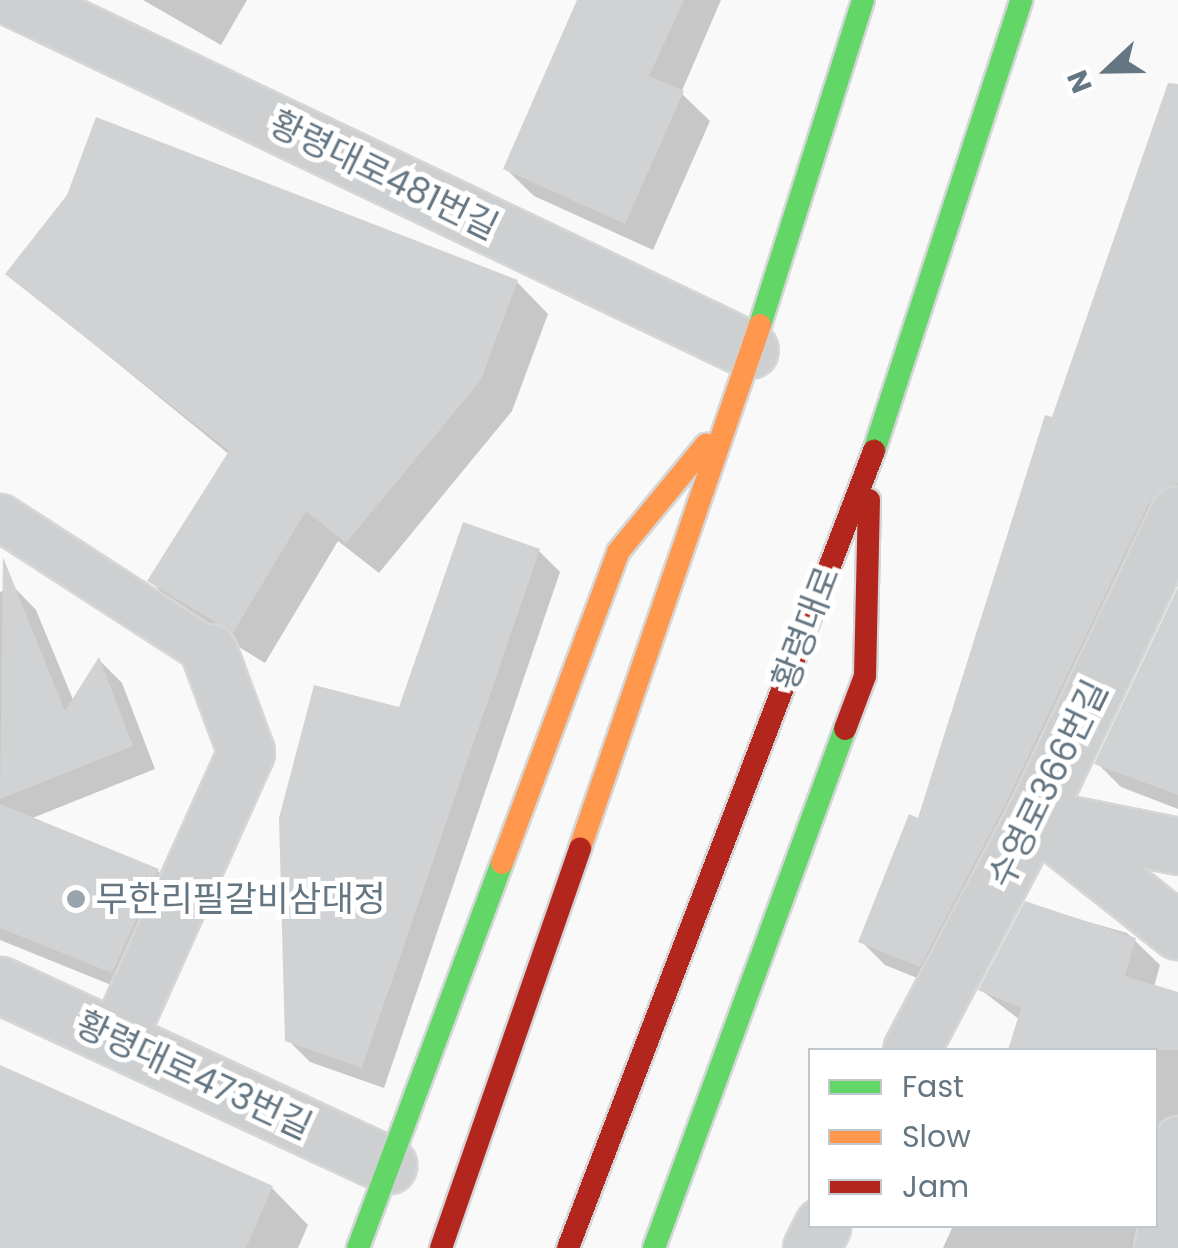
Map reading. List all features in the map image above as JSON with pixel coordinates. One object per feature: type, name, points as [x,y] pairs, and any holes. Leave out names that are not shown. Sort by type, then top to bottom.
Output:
[{"type":"main road","points":[[440,1248],[731,416],[863,0]]},
{"type":"main road","name":"황령대로","points":[[568,1248],[870,462],[1021,0]]},
{"type":"main road","points":[[358,1248],[618,552],[731,416]]},
{"type":"main road","points":[[654,1248],[865,676],[870,462]]},
{"type":"street","name":"황령대로481번길","points":[[11,16],[750,350]]},
{"type":"street","name":"수영로366번길","points":[[911,1048],[1034,817],[1178,514]]},
{"type":"street","points":[[116,1039],[246,752],[209,652]]},
{"type":"street","points":[[1034,817],[1178,846]]},
{"type":"street","points":[[1034,817],[1178,931]]},
{"type":"street","name":"황령대로473번길","points":[[0,985],[388,1165]]},
{"type":"lane","points":[[0,517],[209,652]]},
{"type":"lane","points":[[1157,1248],[1178,1137]]},
{"type":"building","points":[[577,0],[684,0],[649,76],[684,91],[625,224],[503,169]]},
{"type":"building","points":[[1168,83],[1178,84],[1178,483],[1150,501],[1006,803],[920,967],[858,942],[909,814],[918,818],[1045,415],[1052,417]]},
{"type":"building","points":[[96,117],[518,280],[481,380],[346,543],[306,511],[233,633],[147,581],[229,451],[5,274],[67,195]]},
{"type":"building","points":[[463,522],[540,549],[362,1068],[285,1041],[279,818],[314,685],[399,707]]},
{"type":"building","points":[[3,557],[65,711],[99,657],[133,746],[0,799]]},
{"type":"building","points":[[1178,587],[1178,795],[1094,764]]},
{"type":"building","name":"무한리필갈비삼대정","points":[[0,804],[159,869],[112,973],[0,928]]},
{"type":"building","points":[[1025,901],[1136,938],[1125,976],[1178,992],[1178,1050],[1009,1048],[1021,1008],[978,990]]},
{"type":"building","points":[[0,1065],[273,1186],[246,1248],[0,1248]]},
{"type":"traffic: fast","points":[[760,325],[863,0]]},
{"type":"traffic: fast","points":[[874,451],[1021,0]]},
{"type":"traffic: fast","points":[[654,1248],[845,729]]},
{"type":"traffic: fast","points":[[358,1248],[502,863]]},
{"type":"traffic: slow","points":[[580,848],[760,325]]},
{"type":"traffic: slow","points":[[502,863],[618,552],[706,445]]},
{"type":"traffic: jam","points":[[568,1248],[874,451]]},
{"type":"traffic: jam","points":[[845,729],[865,676],[869,500]]},
{"type":"traffic: jam","points":[[441,1248],[580,848]]},
{"type":"place","name":"무한리필갈비삼대정","points":[[76,899]]}]
